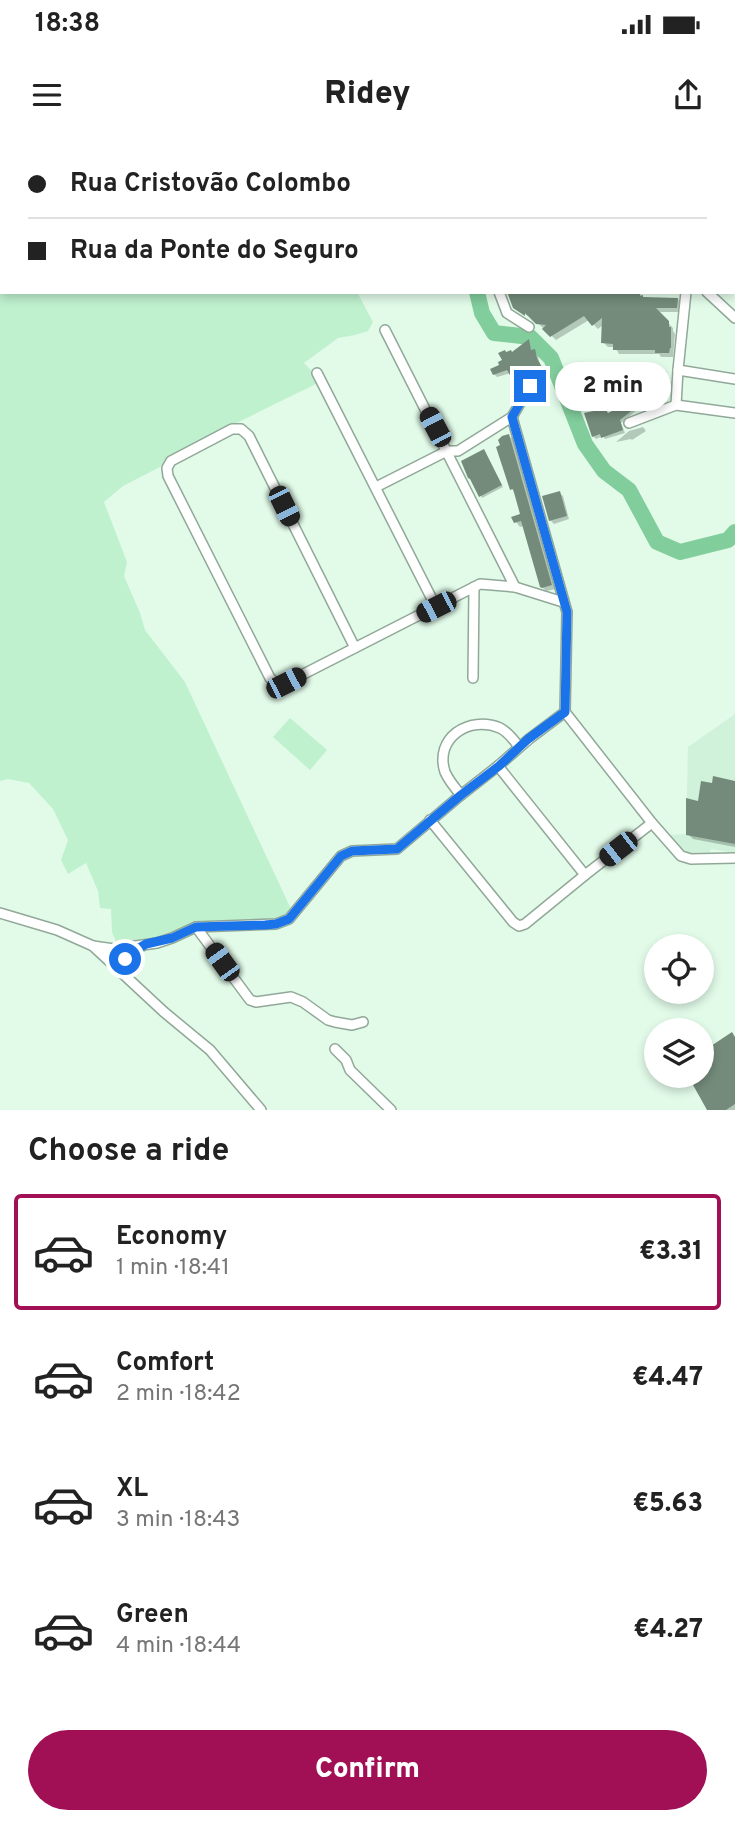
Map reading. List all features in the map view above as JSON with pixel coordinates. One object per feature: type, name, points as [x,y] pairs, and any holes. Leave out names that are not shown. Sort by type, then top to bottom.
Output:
[{"type":"street","points":[[500,294],[507,313],[529,327]]},
{"type":"street","points":[[676,405],[686,294]]},
{"type":"street","points":[[709,294],[735,318]]},
{"type":"street","points":[[384,330],[515,587]]},
{"type":"street","points":[[678,370],[735,379]]},
{"type":"street","points":[[317,373],[436,607]]},
{"type":"street","points":[[376,487],[447,451],[458,451],[512,417],[530,386]]},
{"type":"street","points":[[629,424],[676,405],[735,413]]},
{"type":"street","points":[[512,417],[567,612],[565,712],[681,856],[691,859],[735,858]]},
{"type":"street","points":[[355,648],[249,436],[241,429],[232,429],[171,461],[167,468],[168,476],[270,678],[277,684],[286,683],[436,607],[480,584],[515,587],[563,602]]},
{"type":"street","points":[[474,587],[474,678]]},
{"type":"street","points":[[0,913],[57,930],[93,946],[114,949],[172,938],[196,927],[276,924],[289,919],[341,856],[352,851],[397,849],[565,712]]},
{"type":"street","points":[[461,795],[449,781],[444,765],[445,750],[458,730],[474,724],[488,725],[507,733],[519,747]]},
{"type":"street","points":[[499,766],[585,875]]},
{"type":"street","points":[[430,820],[519,926],[652,823]]},
{"type":"street","points":[[196,927],[250,1000],[256,1002],[291,997],[328,1020],[352,1025],[363,1022]]},
{"type":"street","points":[[109,961],[121,951],[144,944]]},
{"type":"street","points":[[122,972],[125,959],[144,944]]},
{"type":"street","points":[[93,946],[164,1012],[210,1050],[261,1110]]},
{"type":"street","points":[[335,1049],[351,1070],[391,1110]]},
{"type":"shaded area","points":[[0,294],[358,294],[373,322],[368,331],[338,338],[304,363],[313,372],[318,383],[169,456],[160,467],[123,486],[104,502],[127,562],[124,576],[145,630],[185,682],[291,909],[280,919],[194,923],[154,938],[116,942],[112,932],[111,909],[100,908],[98,891],[86,863],[68,874],[61,860],[68,840],[53,809],[29,783],[8,779],[0,781]]},
{"type":"shaded area","points":[[735,714],[735,853],[711,849],[710,854],[682,851],[669,835],[686,834],[688,747]]},
{"type":"shaded area","points":[[290,718],[327,750],[310,770],[273,737]]},
{"type":"building","points":[[508,294],[640,294],[643,297],[678,298],[677,308],[656,308],[669,321],[671,327],[669,353],[655,353],[655,350],[613,350],[613,344],[601,343],[602,318],[592,326],[584,316],[550,337],[542,329],[546,325],[536,324],[525,313],[525,316],[513,308]]},
{"type":"building","points":[[529,339],[531,350],[535,349],[548,378],[537,385],[534,380],[527,380],[519,391],[507,370],[493,375],[490,369],[499,365],[498,362],[502,360],[498,353],[505,350],[512,352]]},
{"type":"building","points":[[666,371],[670,384],[658,391],[661,400],[635,408],[620,420],[623,430],[601,438],[600,434],[592,437],[584,413],[598,410],[592,402],[598,398],[608,413],[626,403],[649,396],[647,391],[656,389],[653,383]]},
{"type":"building","points":[[509,434],[552,585],[542,588],[521,521],[514,523],[511,517],[520,514],[496,447],[500,445],[498,440],[502,436]]},
{"type":"building","points":[[484,449],[502,485],[479,497],[461,461]]},
{"type":"building","points":[[560,491],[567,516],[549,521],[542,496]]},
{"type":"building","points":[[713,776],[735,781],[735,844],[686,835],[686,798],[698,801],[701,781],[712,783]]},
{"type":"building","points":[[732,1032],[735,1037],[735,1104],[726,1110],[707,1110],[695,1088],[714,1088],[714,1044]]},
{"type":"waterway","points":[[477,294],[482,313],[494,333],[530,337],[551,358],[585,444],[604,471],[629,490],[657,542],[680,552],[728,540],[735,532]]},
{"type":"route","points":[[125,959],[146,944],[172,938],[196,927],[265,925],[289,919],[341,856],[352,851],[397,849],[528,739],[565,712],[567,612],[512,417],[530,386]]}]
